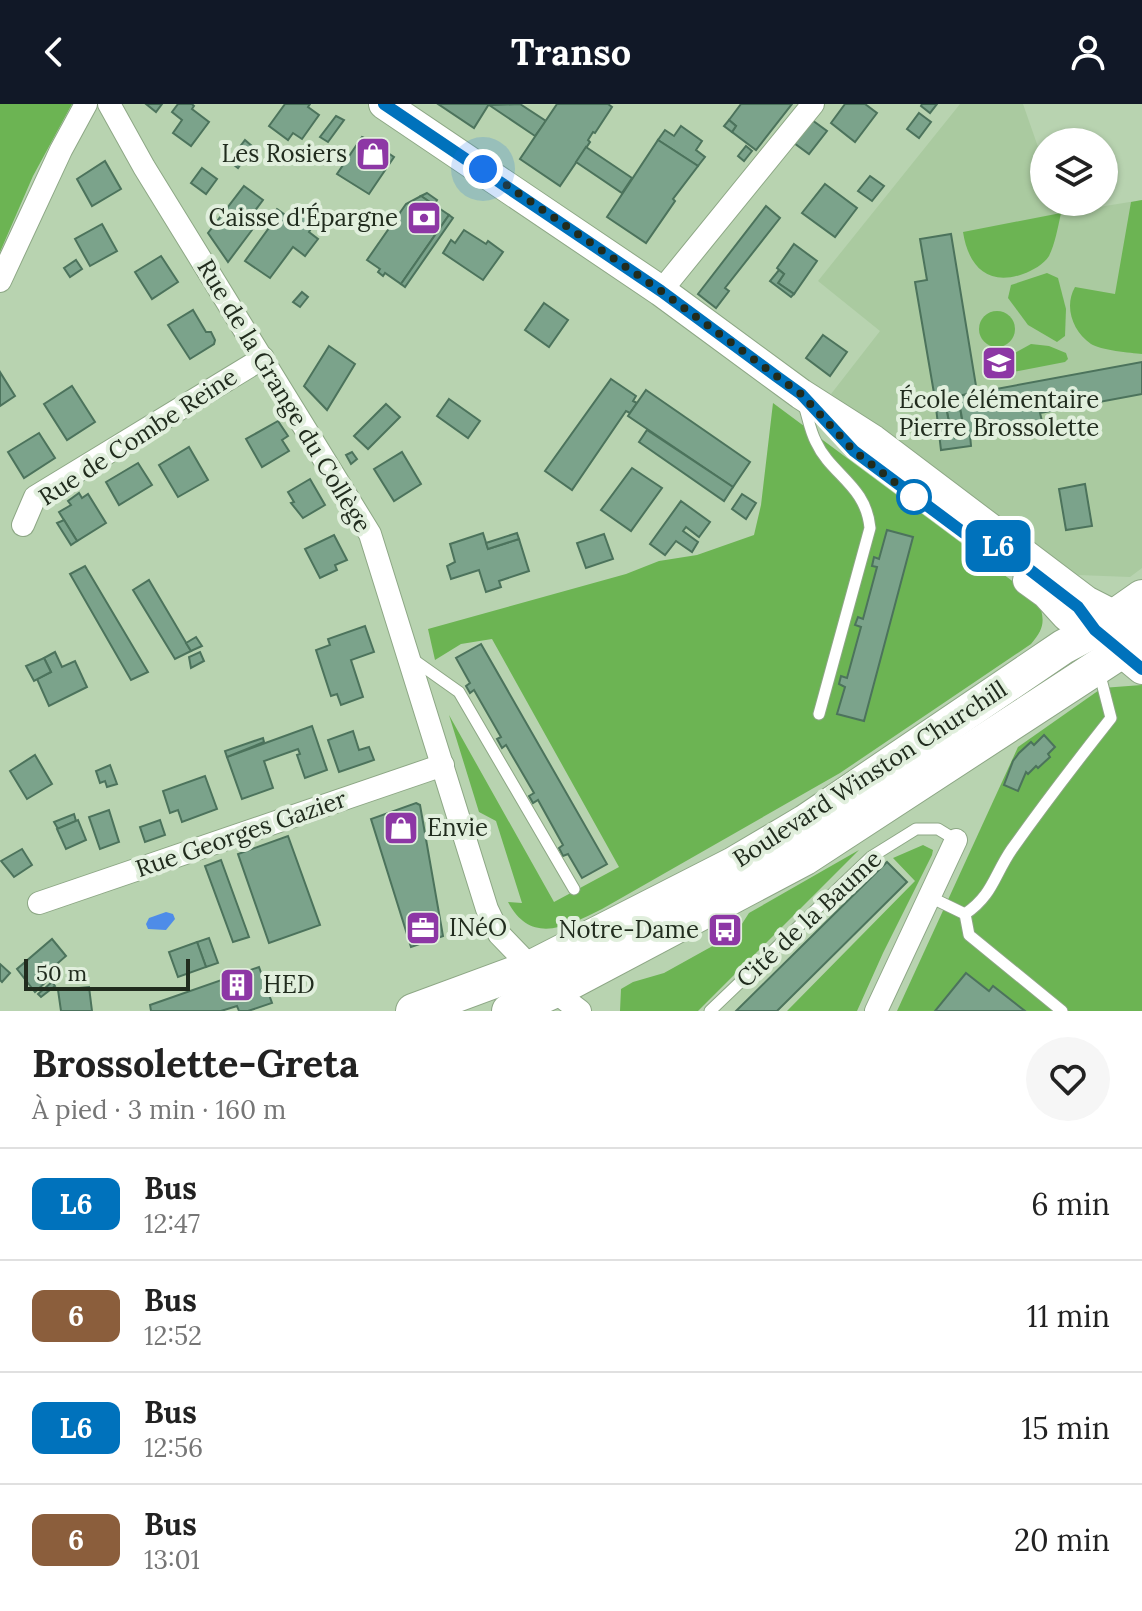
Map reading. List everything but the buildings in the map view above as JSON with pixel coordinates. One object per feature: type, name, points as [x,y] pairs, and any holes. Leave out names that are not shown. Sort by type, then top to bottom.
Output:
[{"type":"main road","name":"Boulevard Winston Churchill","points":[[509,1011],[555,990],[693,886],[805,822],[1063,647],[1129,641],[1142,597]]},
{"type":"main road","name":"Boulevard Winston Churchill","points":[[413,1011],[555,990]]},
{"type":"street","points":[[0,281],[86,104]]},
{"type":"street","name":"Rue de la Grange du Collège","points":[[109,104],[144,167],[370,534],[487,909],[499,934],[555,990]]},
{"type":"street","points":[[384,104],[661,291],[801,394],[873,440],[1086,601],[1129,641]]},
{"type":"street","points":[[661,291],[813,104]]},
{"type":"street","name":"Rue de Combe Reine","points":[[23,525],[35,497],[263,358]]},
{"type":"street","points":[[801,394],[854,451],[1046,593],[1067,616],[1129,641]]},
{"type":"street","name":"Rue Georges Gazier","points":[[39,903],[443,765]]},
{"type":"street","points":[[876,1011],[956,840]]},
{"type":"lane","points":[[801,394],[816,444],[854,488],[869,511],[870,528],[819,714]]},
{"type":"lane","points":[[408,656],[459,692],[574,889]]},
{"type":"lane","points":[[965,914],[982,902],[1009,853],[1111,718],[1102,683]]},
{"type":"lane","name":"Cité de la Baume","points":[[710,1011],[871,857],[916,829],[938,829],[956,840]]},
{"type":"lane","points":[[930,897],[965,914]]},
{"type":"lane","points":[[965,914],[969,935],[1062,1011]]},
{"type":"shaded area","name":"École élémentaire Pierre Brossolette","points":[[960,104],[1023,104],[1031,128],[1030,216],[1118,216],[1118,204],[1142,200],[1142,568],[1130,577],[1078,575],[831,394],[880,331],[818,281]]},
{"type":"green space","points":[[0,104],[72,104],[33,176],[0,252]]},
{"type":"green space","points":[[1142,200],[1142,354],[1108,350],[1084,339],[1072,318],[1070,302],[1075,287],[1115,294],[1131,202]]},
{"type":"green space","points":[[1046,216],[1060,216],[1049,256],[1030,271],[1010,277],[999,278],[981,270],[969,254],[963,232]]},
{"type":"green space","points":[[1047,273],[1058,278],[1066,309],[1065,336],[1057,342],[1028,325],[1008,298],[1011,285]]},
{"type":"green space","points":[[997,311],[1010,316],[1015,329],[1010,342],[997,347],[984,342],[979,329],[984,316]]},
{"type":"green space","points":[[1031,344],[1049,346],[1066,353],[1068,359],[1008,373],[1004,371],[1013,354]]},
{"type":"green space","points":[[773,403],[1038,600],[1043,618],[1039,633],[1031,644],[840,773],[602,909],[563,926],[539,928],[528,924],[517,916],[508,902],[522,903],[496,821],[479,812],[449,715],[554,902],[619,867],[492,639],[461,644],[435,660],[428,629],[626,574],[659,561],[697,555],[754,535],[761,505]]},
{"type":"green space","points":[[1142,685],[1142,1011],[897,1011],[1018,747],[1102,688]]},
{"type":"green space","points":[[923,845],[933,850],[932,855],[857,1011],[787,1011],[915,881],[893,858]]},
{"type":"green space","points":[[859,850],[698,1011],[620,1011],[621,989],[664,973],[736,933],[749,913]]},
{"type":"water","points":[[166,912],[173,914],[175,919],[166,930],[148,929],[146,924],[149,918]]},
{"type":"bus line","name":"L6","points":[[384,104],[661,291],[801,394],[854,451],[964,533],[991,540],[1078,607],[1095,630],[1142,669]]},
{"type":"place","name":"Les Rosiers","points":[[373,154]]},
{"type":"place","name":"Caisse d'Épargne","points":[[424,218]]},
{"type":"place","name":"École élémentaire Pierre Brossolette","points":[[999,363]]},
{"type":"place","name":"Envie","points":[[401,828]]},
{"type":"place","name":"INéO","points":[[423,928]]},
{"type":"place","name":"Notre-Dame","points":[[725,930]]},
{"type":"place","name":"HED","points":[[237,985]]},
{"type":"route","points":[[483,169],[661,291],[801,394],[854,451],[914,497]]}]
